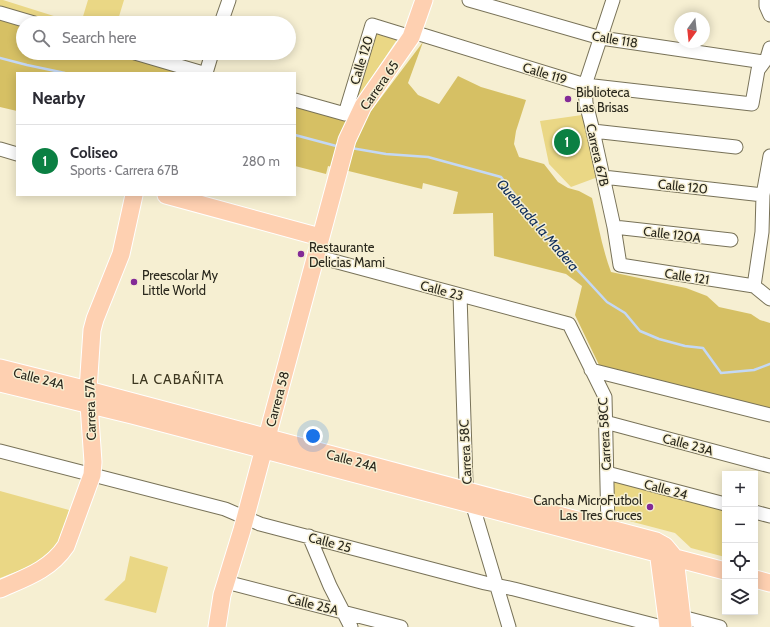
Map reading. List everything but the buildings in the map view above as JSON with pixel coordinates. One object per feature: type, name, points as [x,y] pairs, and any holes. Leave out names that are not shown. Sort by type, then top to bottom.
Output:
[{"type":"main road","name":"Carrera 65","points":[[338,171],[346,140],[363,106],[412,35],[424,0]]},
{"type":"main road","name":"Carrera 58","points":[[217,627],[226,582],[245,518],[338,171]]},
{"type":"main road","name":"Carrera 57A","points":[[0,589],[40,571],[56,560],[61,554],[66,546],[92,475],[88,397],[92,330],[120,254],[134,196]]},
{"type":"main road","points":[[170,196],[320,237]]},
{"type":"main road","name":"Calle 24A","points":[[0,368],[88,397],[657,547],[665,546],[675,558]]},
{"type":"main road","name":"Calle 24A","points":[[0,383],[88,397]]},
{"type":"main road","name":"Calle 24A","points":[[470,498],[608,528],[657,547]]},
{"type":"main road","points":[[657,547],[668,627]]},
{"type":"main road","points":[[683,622],[675,558],[722,570]]},
{"type":"main road","points":[[758,580],[770,583]]},
{"type":"street","points":[[223,16],[228,0]]},
{"type":"street","name":"Calle 118","points":[[469,0],[601,38],[764,62]]},
{"type":"street","name":"Carrera 67B","points":[[613,0],[585,86],[586,103],[614,227],[620,265]]},
{"type":"street","points":[[766,0],[766,6],[770,14]]},
{"type":"street","points":[[0,13],[16,18]]},
{"type":"street","name":"Calle 119","points":[[372,25],[412,35],[585,86],[752,104],[758,70],[764,62]]},
{"type":"street","name":"Calle 120","points":[[296,100],[345,114],[372,25]]},
{"type":"street","points":[[764,62],[768,58],[770,48]]},
{"type":"street","points":[[159,60],[201,72]]},
{"type":"street","points":[[204,72],[209,60]]},
{"type":"street","points":[[593,131],[736,147]]},
{"type":"street","points":[[0,149],[16,154]]},
{"type":"street","points":[[770,156],[763,195],[762,232],[754,286],[770,299]]},
{"type":"street","name":"Calle 120","points":[[603,177],[763,195]]},
{"type":"street","name":"Calle 120A","points":[[614,227],[731,240]]},
{"type":"street","name":"Calle 23","points":[[315,256],[569,324]]},
{"type":"street","name":"Calle 121","points":[[620,265],[754,286]]},
{"type":"street","name":"Carrera 58C","points":[[460,295],[465,478],[509,627]]},
{"type":"street","name":"Carrera 58CC","points":[[569,324],[604,397],[608,528]]},
{"type":"street","points":[[592,370],[770,414]]},
{"type":"street","name":"Calle 23A","points":[[605,422],[770,466]]},
{"type":"street","name":"Calle 25","points":[[0,451],[225,509],[260,524],[496,586],[514,589],[662,627]]},
{"type":"street","name":"Calle 24","points":[[607,473],[722,503]]},
{"type":"street","points":[[758,513],[770,516]]},
{"type":"street","points":[[309,536],[330,586],[351,627]]},
{"type":"street","name":"Calle 25A","points":[[226,582],[401,627]]},
{"type":"street","points":[[683,622],[720,627]]},
{"type":"shaded area","points":[[0,0],[3,0],[54,16],[23,16],[0,9]]},
{"type":"shaded area","points":[[88,0],[124,0],[119,16],[83,16]]},
{"type":"shaded area","points":[[0,19],[16,24],[16,60],[141,60],[183,72],[16,72],[16,111],[0,107]]},
{"type":"shaded area","points":[[376,31],[398,38],[348,113]]},
{"type":"shaded area","points":[[423,42],[408,83],[418,95],[439,104],[458,76],[481,87],[526,100],[516,131],[514,144],[519,157],[544,164],[558,182],[592,198],[611,272],[686,288],[707,296],[719,307],[751,314],[760,320],[770,323],[770,409],[600,367],[575,315],[582,286],[566,274],[494,256],[493,213],[453,214],[458,192],[423,183],[422,189],[328,166],[326,174],[296,166],[296,105],[344,119],[371,111]]},
{"type":"shaded area","points":[[582,115],[598,177],[571,187],[549,164],[540,121]]},
{"type":"shaded area","points":[[613,479],[722,508],[722,556],[691,548],[675,533],[614,517]]},
{"type":"shaded area","points":[[0,491],[69,510],[61,538],[52,552],[46,557],[23,569],[0,578]]},
{"type":"shaded area","points":[[130,556],[168,567],[156,613],[104,600],[125,580]]},
{"type":"waterway","name":"Quebrada la Madera","points":[[0,58],[60,72]]},
{"type":"waterway","name":"Quebrada la Madera","points":[[296,135],[340,147]]},
{"type":"waterway","name":"Quebrada la Madera","points":[[351,148],[386,154],[428,157],[501,177],[547,237],[607,302],[625,313],[640,331],[659,339],[685,346],[703,348],[721,373],[754,370],[770,364]]},
{"type":"place","name":"Biblioteca Las Brisas","points":[[568,99]]},
{"type":"place","name":"Coliseo","points":[[567,142]]},
{"type":"place","name":"Restaurante Delicias Mami","points":[[301,254]]},
{"type":"place","name":"Preescolar My Little World","points":[[134,282]]},
{"type":"place","name":"Cancha MicroFutbol Las Tres Cruces","points":[[650,507]]},
{"type":"district","name":"LA CABAÑITA","points":[[178,379]]}]
